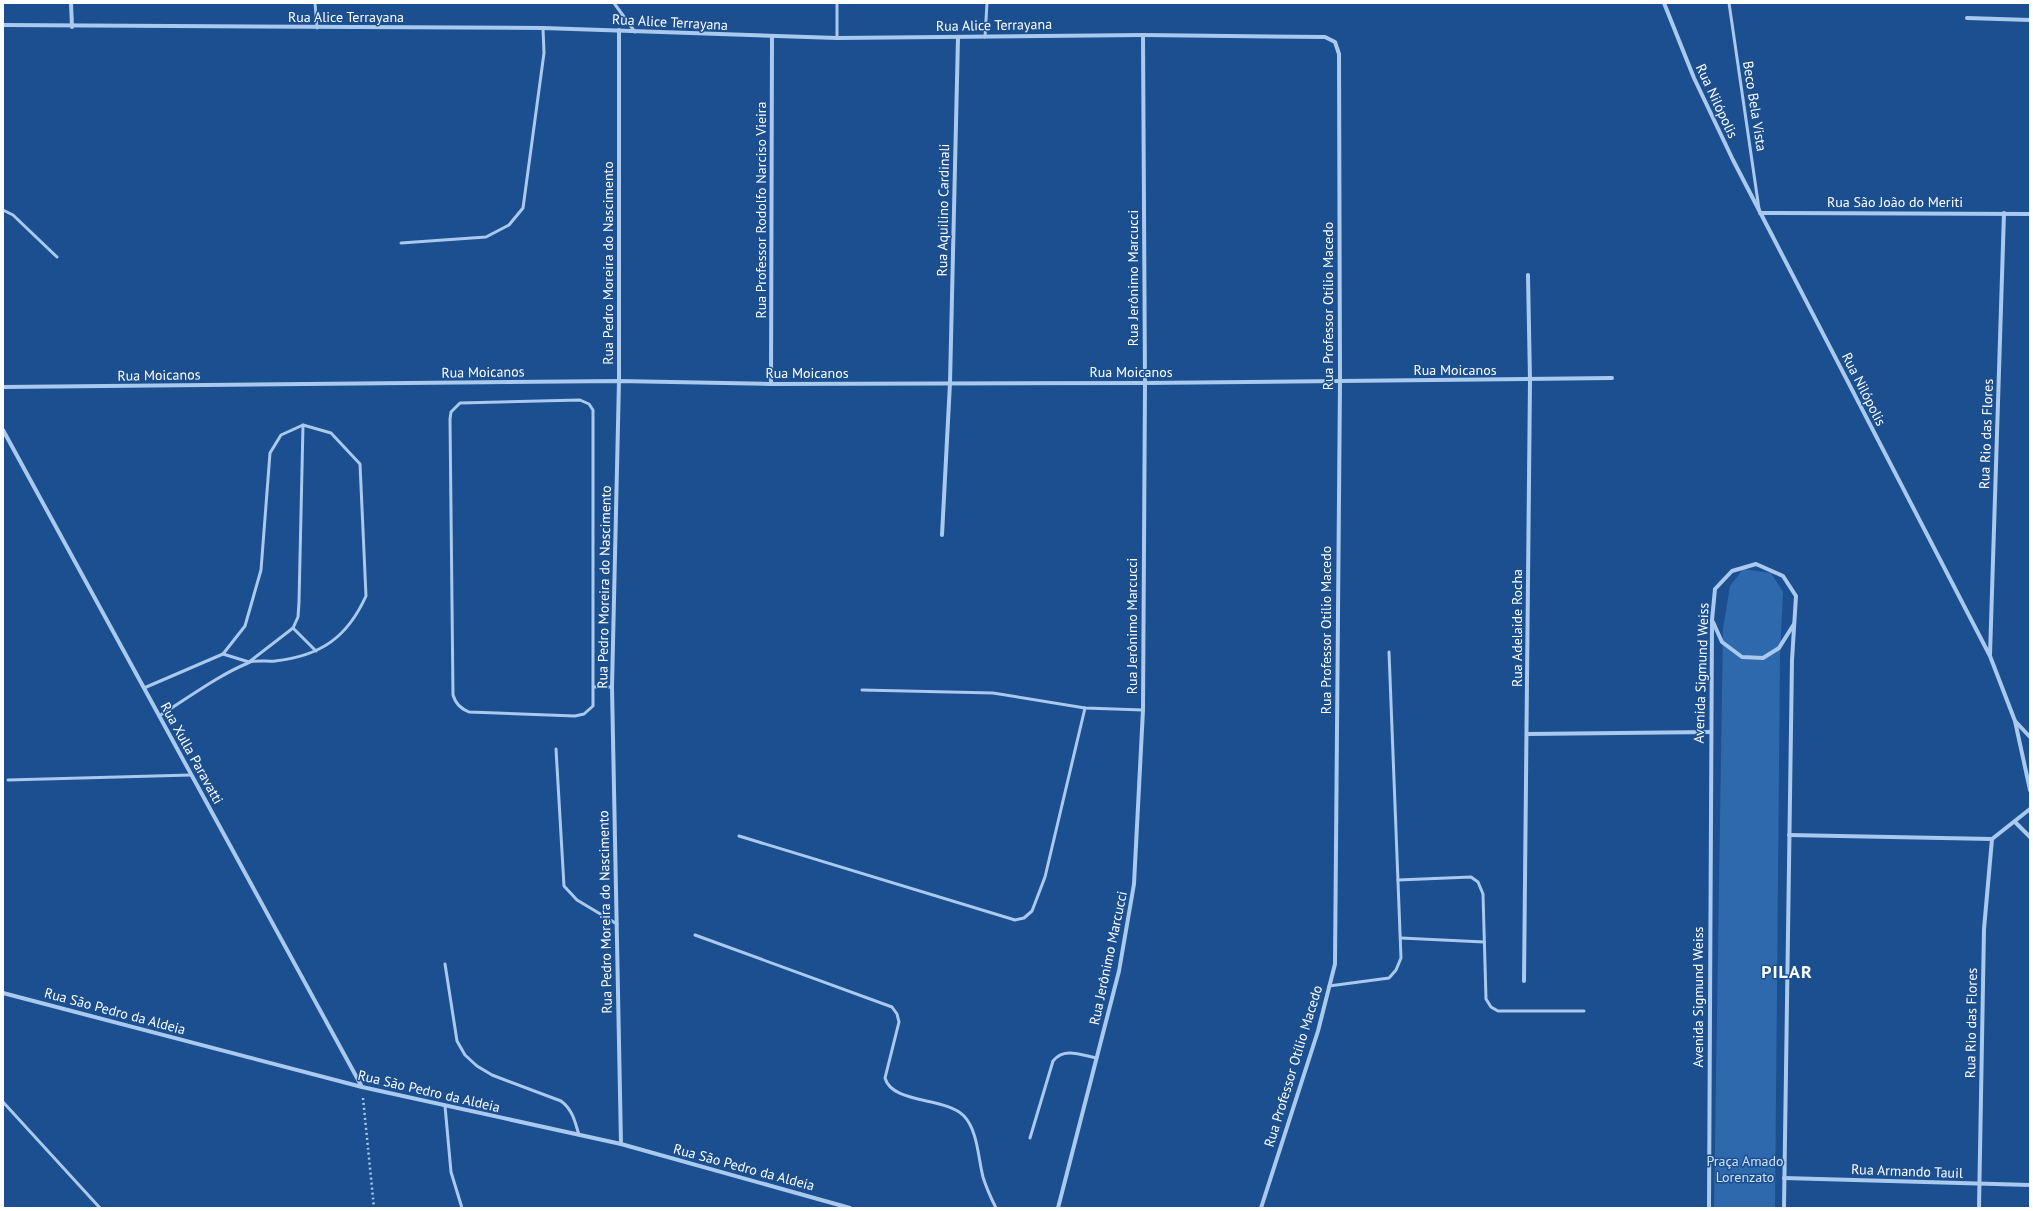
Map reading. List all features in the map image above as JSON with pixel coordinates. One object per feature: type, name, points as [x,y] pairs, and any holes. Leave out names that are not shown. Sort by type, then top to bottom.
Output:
[{"type":"street","points":[[71,3],[72,27]]},
{"type":"street","name":"Rua Nilópolis","points":[[1664,3],[1694,78],[1760,212],[1990,656],[2015,721],[2030,790]]},
{"type":"street","points":[[1967,18],[2030,20]]},
{"type":"street","name":"Rua Alice Terrayana","points":[[3,25],[72,27],[543,28],[772,37],[837,38],[1143,35],[1325,37],[1335,42]]},
{"type":"street","name":"Rua Pedro Moreira do Nascimento","points":[[619,30],[619,381],[612,687],[621,1144]]},
{"type":"street","name":"Rua Jerônimo Marcucci","points":[[1058,1208],[1119,971],[1134,884],[1143,710],[1145,383],[1143,35]]},
{"type":"street","name":"Rua Professor Rodolfo Narciso Vieira","points":[[771,384],[772,37]]},
{"type":"street","name":"Rua Aquilino Cardinali","points":[[942,535],[950,383],[958,37]]},
{"type":"street","name":"Rua Professor Otílio Macedo","points":[[1260,1208],[1318,1031],[1334,964],[1340,381],[1339,54],[1335,42]]},
{"type":"street","name":"Rua São João do Meriti","points":[[1760,212],[2030,214]]},
{"type":"street","name":"Rua Rio das Flores","points":[[1990,656],[2004,213]]},
{"type":"street","name":"Rua Adelaide Rocha","points":[[1524,981],[1530,380],[1528,275]]},
{"type":"street","name":"Rua Moicanos","points":[[3,387],[619,381],[771,384],[1145,383],[1612,378]]},
{"type":"street","name":"Rua Xulla Paravatti","points":[[3,430],[362,1087]]},
{"type":"street","name":"Avenida Sigmund Weiss","points":[[1709,1208],[1710,732],[1714,589],[1732,571],[1756,564],[1783,576],[1796,596],[1792,660],[1784,1208]]},
{"type":"street","points":[[1712,620],[1722,642],[1742,656],[1763,658],[1778,648],[1795,624]]},
{"type":"street","points":[[2015,721],[2030,737]]},
{"type":"street","points":[[1527,734],[1710,732]]},
{"type":"street","points":[[1789,835],[1992,839],[2030,809]]},
{"type":"street","points":[[2015,822],[2030,836]]},
{"type":"street","name":"Rua Rio das Flores","points":[[1979,1208],[1984,929],[1992,839]]},
{"type":"street","name":"Rua São Pedro da Aldeia","points":[[3,993],[362,1087],[579,1136],[621,1144],[850,1208]]},
{"type":"street","name":"Rua Armando Tauil","points":[[1784,1178],[2030,1185]]},
{"type":"lane","points":[[315,3],[317,28]]},
{"type":"lane","points":[[614,3],[635,32]]},
{"type":"lane","points":[[837,3],[837,38]]},
{"type":"lane","points":[[985,36],[987,3]]},
{"type":"lane","name":"Beco Bela Vista","points":[[1729,3],[1760,212]]},
{"type":"lane","points":[[401,243],[486,237],[509,225],[523,208],[544,53],[543,28]]},
{"type":"lane","points":[[3,210],[13,215],[57,257]]},
{"type":"lane","points":[[580,400],[589,404],[593,410],[593,687],[592,706],[584,714],[575,716],[469,712],[455,703],[452,695],[450,419],[451,412],[460,403],[580,400]]},
{"type":"lane","points":[[159,716],[249,662],[293,628],[298,617],[299,602],[303,425]]},
{"type":"lane","points":[[144,688],[223,654],[245,626],[261,570],[270,452],[281,435],[303,425],[331,433],[360,464],[366,596],[359,611],[345,632],[326,646],[297,658],[249,662],[223,654]]},
{"type":"lane","points":[[293,628],[316,651]]},
{"type":"lane","points":[[1329,986],[1389,978],[1396,970],[1401,958],[1390,652]]},
{"type":"lane","points":[[593,687],[612,687]]},
{"type":"lane","points":[[862,690],[993,693],[1085,708],[1143,710]]},
{"type":"lane","points":[[739,836],[1015,920],[1024,918],[1032,911],[1045,877],[1085,708]]},
{"type":"lane","points":[[556,749],[564,886],[578,900],[617,924]]},
{"type":"lane","points":[[8,780],[191,775]]},
{"type":"lane","points":[[1398,880],[1471,877],[1478,882],[1483,894],[1486,999],[1492,1007],[1498,1011],[1584,1012]]},
{"type":"lane","points":[[695,935],[892,1007],[897,1014],[899,1022],[885,1078],[887,1085],[895,1092],[953,1109],[964,1116],[974,1135],[984,1179],[996,1208]]},
{"type":"lane","points":[[1401,938],[1484,942]]},
{"type":"lane","points":[[445,964],[457,1041],[466,1055],[477,1066],[492,1075],[562,1101],[568,1106],[572,1113],[579,1136]]},
{"type":"lane","points":[[1030,1138],[1053,1061],[1057,1056],[1066,1052],[1097,1058]]},
{"type":"lane","points":[[3,1102],[100,1208]]},
{"type":"lane","points":[[445,1106],[451,1172],[462,1208]]},
{"type":"path","points":[[362,1087],[374,1208]]},
{"type":"green space","name":"Praça Amado Lorenzato","points":[[1743,569],[1771,573],[1783,592],[1780,656],[1775,1208],[1714,1208],[1723,629],[1730,586]]},
{"type":"district","name":"PILAR","points":[[1787,971]]}]
